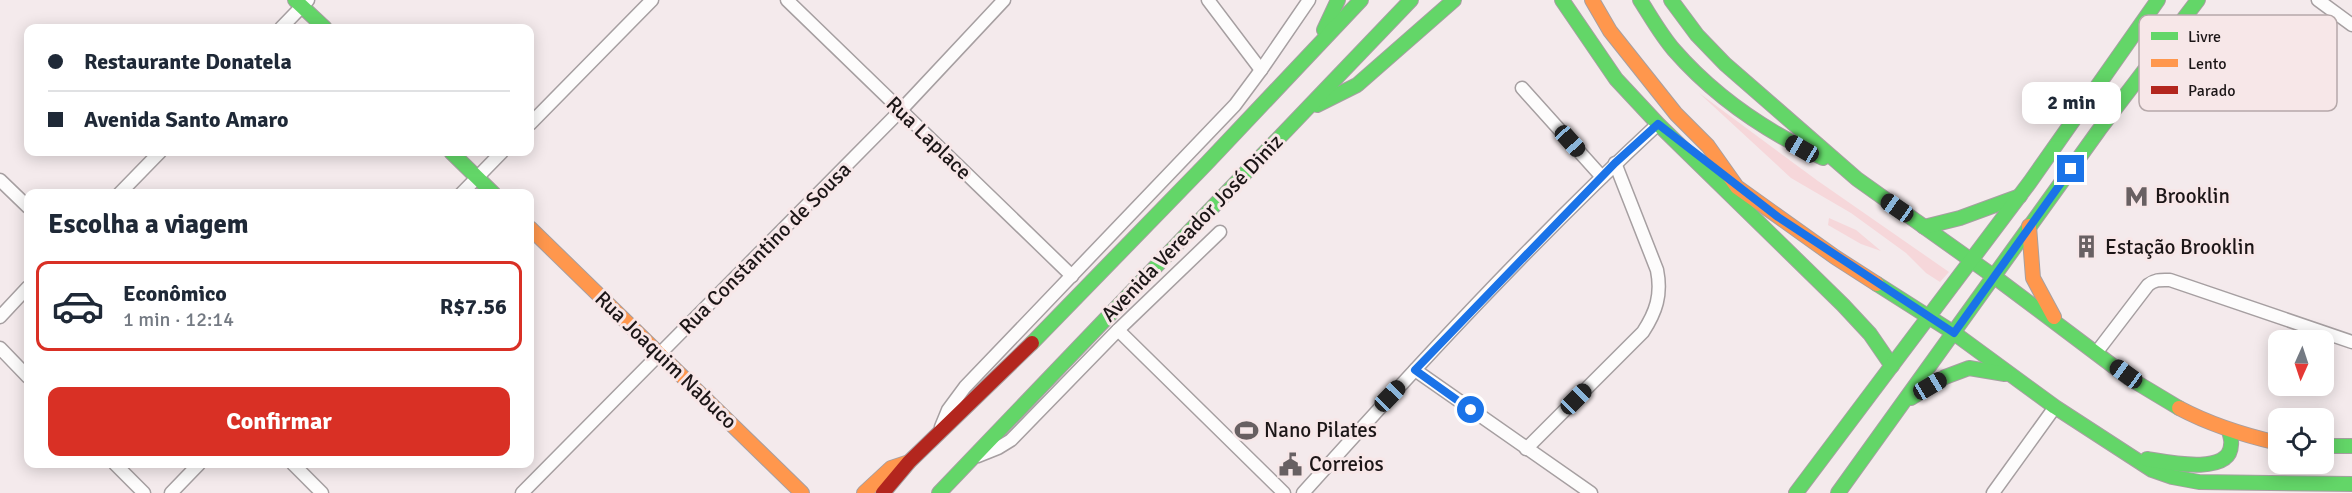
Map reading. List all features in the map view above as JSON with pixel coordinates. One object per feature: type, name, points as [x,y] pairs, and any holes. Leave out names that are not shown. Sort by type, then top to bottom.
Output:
[{"type":"main road","points":[[1320,41],[1338,0]]},
{"type":"main road","name":"Avenida Vereador José Diniz","points":[[883,493],[909,462],[1044,331],[1361,0]]},
{"type":"main road","name":"Avenida Vereador José Diniz","points":[[939,493],[1411,0]]},
{"type":"main road","points":[[1306,110],[1357,86],[1454,0]]},
{"type":"main road","points":[[1562,0],[1616,79],[1663,129],[1821,283],[1870,334],[1892,366]]},
{"type":"main road","points":[[1592,0],[1610,32],[1676,114],[1708,146],[1737,187]]},
{"type":"main road","points":[[1640,0],[1672,48],[1714,88],[1757,122],[1802,149],[1839,165]]},
{"type":"main road","points":[[1671,0],[1698,38],[1721,62],[1839,165],[2146,389],[2208,423],[2268,441]]},
{"type":"main road","points":[[2147,15],[2158,0]]},
{"type":"main road","points":[[2187,15],[2198,0]]},
{"type":"main road","points":[[302,2],[321,24]]},
{"type":"main road","points":[[1796,493],[2020,196],[2139,27]]},
{"type":"main road","points":[[1838,493],[2029,226],[2139,79]]},
{"type":"main road","points":[[1663,129],[1778,217],[1954,333],[2055,407],[2152,470],[2172,477],[2199,482],[2352,484]]},
{"type":"main road","points":[[455,156],[489,189]]},
{"type":"main road","points":[[1924,227],[1960,218],[2020,196]]},
{"type":"main road","points":[[1778,217],[1821,283]]},
{"type":"main road","points":[[2029,226],[2033,278],[2058,324]]},
{"type":"main road","name":"Rua Joaquim Nabuco","points":[[534,232],[802,493]]},
{"type":"main road","points":[[1901,404],[1945,377],[1969,368],[2014,377]]},
{"type":"main road","points":[[2132,456],[2187,464],[2216,462],[2227,458],[2231,453],[2232,440],[2229,431]]},
{"type":"main road","points":[[2334,446],[2352,446]]},
{"type":"main road","name":"Avenida Vereador José Diniz","points":[[864,493],[891,468],[909,462]]},
{"type":"street","points":[[534,120],[652,0]]},
{"type":"street","name":"Rua Laplace","points":[[787,0],[1072,276]]},
{"type":"street","name":"Rua Constantino de Sousa","points":[[522,493],[901,110],[1004,0]]},
{"type":"street","points":[[1208,0],[1261,70]]},
{"type":"street","name":"Avenida Vereador José Diniz","points":[[940,433],[948,410],[960,393],[1235,105],[1309,0]]},
{"type":"street","points":[[2318,0],[2352,25]]},
{"type":"street","points":[[284,24],[302,2]]},
{"type":"street","points":[[1522,88],[1602,177]]},
{"type":"street","points":[[1303,493],[1415,370],[1615,163],[1663,129]]},
{"type":"street","points":[[124,189],[156,156]]},
{"type":"street","points":[[466,189],[498,156]]},
{"type":"street","points":[[1526,449],[1643,332],[1658,304],[1657,270],[1615,163]]},
{"type":"street","points":[[0,180],[24,203]]},
{"type":"street","name":"Avenida Vereador José Diniz","points":[[974,457],[998,448],[1011,440],[1118,330],[1220,232]]},
{"type":"street","points":[[2096,353],[2148,285],[2160,279],[2170,280],[2352,342]]},
{"type":"street","points":[[0,317],[24,291]]},
{"type":"street","points":[[1118,330],[1284,493]]},
{"type":"street","points":[[0,348],[24,373]]},
{"type":"street","points":[[1415,370],[1591,493]]},
{"type":"street","points":[[1993,493],[2055,407]]},
{"type":"street","points":[[119,468],[144,493]]},
{"type":"street","points":[[171,493],[195,468]]},
{"type":"street","points":[[297,468],[322,493]]},
{"type":"shaded area","points":[[1699,93],[1818,181],[1949,272],[1940,282],[1926,273],[1906,253],[1851,213],[1791,178]]},
{"type":"shaded area","points":[[1829,218],[1856,230],[1881,251],[1861,244],[1828,225]]},
{"type":"traffic: fast","points":[[295,0],[321,24]]},
{"type":"traffic: fast","points":[[1324,30],[1338,0]]},
{"type":"traffic: fast","points":[[1032,343],[1361,0]]},
{"type":"traffic: fast","points":[[939,493],[1411,0]]},
{"type":"traffic: fast","points":[[1317,105],[1357,85],[1454,0]]},
{"type":"traffic: fast","points":[[1562,0],[1616,79],[1658,124],[1843,305],[1870,334],[1892,366]]},
{"type":"traffic: fast","points":[[1640,0],[1669,44],[1724,98],[1762,125],[1823,158]]},
{"type":"traffic: fast","points":[[1671,0],[1697,35],[1725,64],[1857,179],[1996,278],[2129,378],[2179,408]]},
{"type":"traffic: fast","points":[[2147,15],[2158,0]]},
{"type":"traffic: fast","points":[[2187,15],[2198,0]]},
{"type":"traffic: fast","points":[[1796,493],[2030,182],[2139,27]]},
{"type":"traffic: fast","points":[[1838,493],[2139,77]]},
{"type":"traffic: fast","points":[[455,156],[489,189]]},
{"type":"traffic: fast","points":[[1924,227],[1960,218],[2020,196]]},
{"type":"traffic: fast","points":[[1877,284],[1954,333],[2055,407],[2152,470],[2172,477],[2199,482],[2352,484]]},
{"type":"traffic: fast","points":[[1911,398],[1945,377],[1969,368],[2005,374]]},
{"type":"traffic: fast","points":[[2147,459],[2196,465],[2220,461],[2228,455],[2231,445],[2229,431]]},
{"type":"traffic: fast","points":[[2334,446],[2352,446]]},
{"type":"traffic: slow","points":[[1592,0],[1610,31],[1676,114],[1708,146],[1737,187],[1877,284]]},
{"type":"traffic: slow","points":[[2029,226],[2033,278],[2054,317]]},
{"type":"traffic: slow","points":[[534,232],[802,493]]},
{"type":"traffic: slow","points":[[2179,408],[2227,429],[2268,441]]},
{"type":"traffic: slow","points":[[864,493],[891,468],[909,462]]},
{"type":"traffic: jam","points":[[883,493],[909,462],[1032,343]]},
{"type":"place","name":"Brooklin","points":[[2137,196]]},
{"type":"place","name":"Estação Brooklin","points":[[2087,247]]},
{"type":"place","name":"Nano Pilates","points":[[1246,430]]},
{"type":"place","name":"Correios","points":[[1291,464]]},
{"type":"route","points":[[1471,410],[1415,370],[1615,163],[1658,124],[1778,217],[1835,257],[1954,333],[2071,169]]}]
